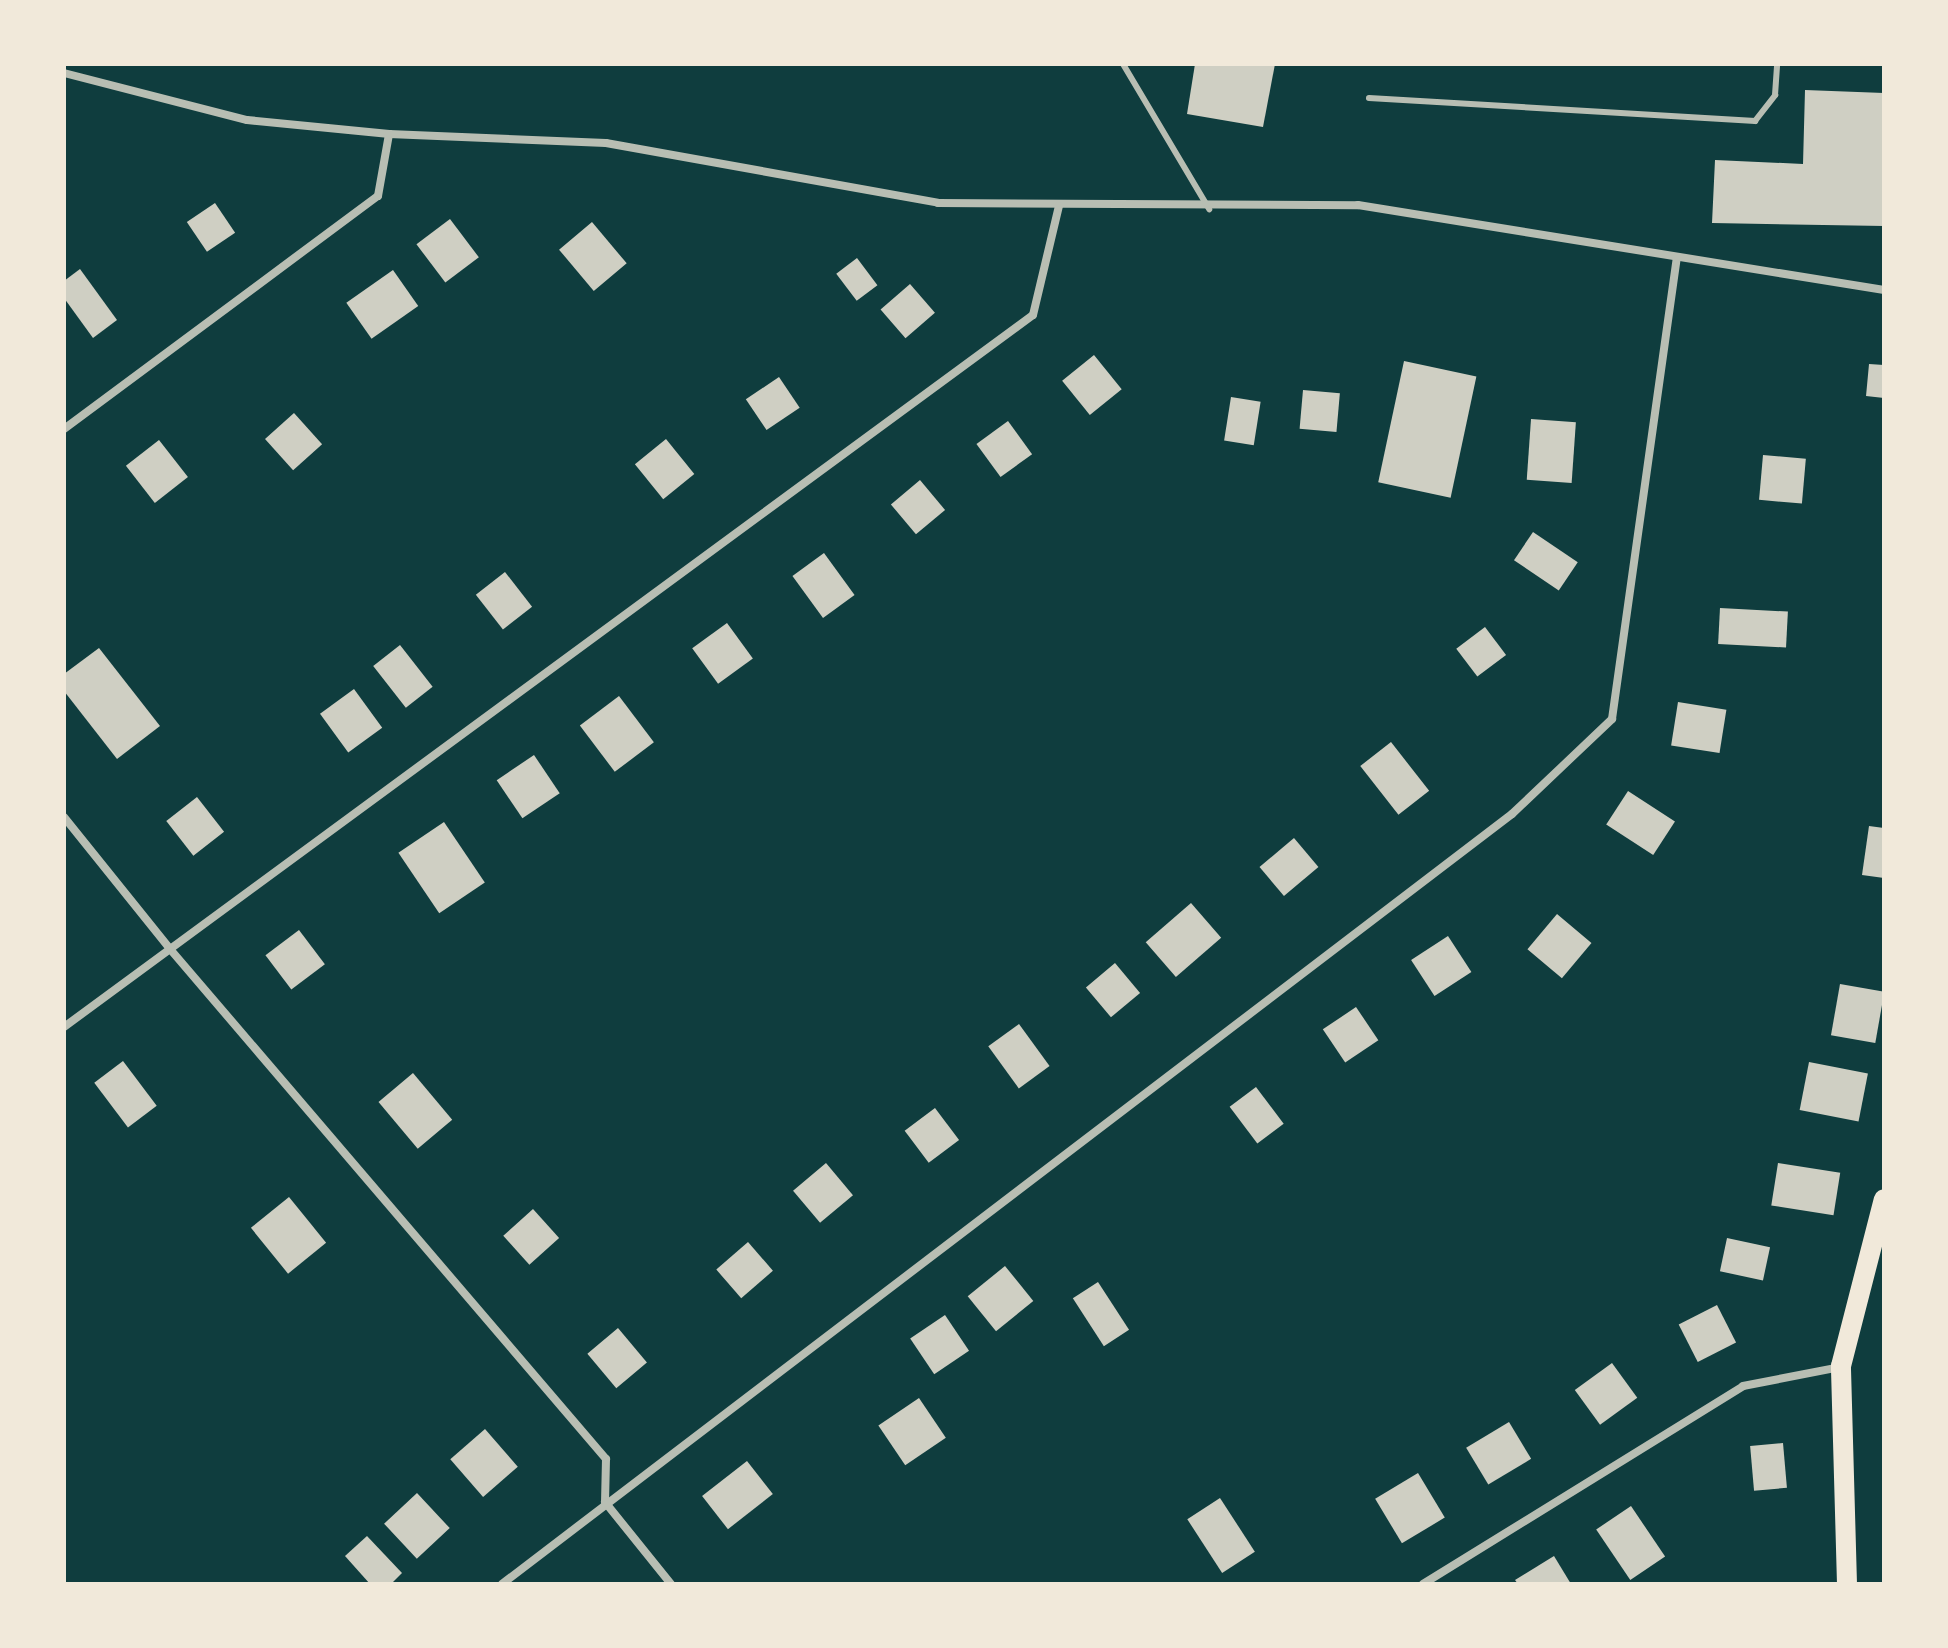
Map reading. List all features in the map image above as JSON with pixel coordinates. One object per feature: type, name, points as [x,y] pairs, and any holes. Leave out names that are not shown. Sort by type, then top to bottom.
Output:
[{"type":"main road","points":[[1847,1584],[1841,1366],[1884,1199]]},
{"type":"street","points":[[72,64],[68,74],[247,120],[389,134],[606,143],[938,203],[1209,209],[1358,205],[1884,290]]},
{"type":"street","points":[[64,429],[378,196],[389,134]]},
{"type":"street","points":[[64,1027],[1033,315],[1059,206]]},
{"type":"street","points":[[502,1584],[605,1502],[1512,814],[1612,719],[1677,258]]},
{"type":"street","points":[[64,817],[170,949],[606,1459],[605,1502],[671,1584]]},
{"type":"street","points":[[1423,1584],[1743,1386],[1841,1366]]},
{"type":"lane","points":[[1123,64],[1209,209]]},
{"type":"lane","points":[[1369,98],[1755,121],[1775,95],[1777,64]]},
{"type":"building","points":[[1195,64],[1275,64],[1263,127],[1187,114]]},
{"type":"building","points":[[1805,90],[1884,93],[1884,226],[1712,223],[1715,160],[1803,164]]},
{"type":"building","points":[[215,203],[235,233],[207,252],[187,222]]},
{"type":"building","points":[[450,219],[479,257],[445,283],[416,244]]},
{"type":"building","points":[[592,222],[627,263],[594,291],[559,250]]},
{"type":"building","points":[[857,258],[877,285],[857,301],[836,274]]},
{"type":"building","points":[[80,269],[117,320],[93,338],[64,298],[64,281]]},
{"type":"building","points":[[393,270],[418,306],[372,339],[346,303]]},
{"type":"building","points":[[910,284],[935,313],[905,338],[881,310]]},
{"type":"building","points":[[1094,355],[1122,389],[1090,415],[1062,381]]},
{"type":"building","points":[[1404,361],[1476,376],[1451,498],[1378,482]]},
{"type":"building","points":[[1869,364],[1884,365],[1884,398],[1866,396]]},
{"type":"building","points":[[779,377],[800,408],[767,430],[746,399]]},
{"type":"building","points":[[1303,390],[1340,393],[1336,432],[1300,429]]},
{"type":"building","points":[[1231,397],[1261,402],[1254,445],[1224,440]]},
{"type":"building","points":[[294,413],[322,444],[293,470],[265,439]]},
{"type":"building","points":[[1531,419],[1576,422],[1572,483],[1527,480]]},
{"type":"building","points":[[1008,421],[1032,454],[1001,477],[976,444]]},
{"type":"building","points":[[666,439],[694,474],[663,499],[635,464]]},
{"type":"building","points":[[159,440],[188,477],[155,503],[126,466]]},
{"type":"building","points":[[1763,455],[1806,459],[1802,504],[1759,500]]},
{"type":"building","points":[[920,480],[945,510],[916,534],[891,504]]},
{"type":"building","points":[[1533,532],[1578,562],[1559,590],[1514,560]]},
{"type":"building","points":[[824,553],[855,595],[823,618],[792,576]]},
{"type":"building","points":[[505,572],[532,607],[503,629],[476,595]]},
{"type":"building","points":[[1720,608],[1788,612],[1786,648],[1718,644]]},
{"type":"building","points":[[727,623],[753,659],[718,684],[692,648]]},
{"type":"building","points":[[1485,627],[1506,655],[1477,677],[1456,649]]},
{"type":"building","points":[[400,645],[433,687],[406,708],[373,666]]},
{"type":"building","points":[[99,648],[160,726],[117,759],[64,691],[64,674]]},
{"type":"building","points":[[354,689],[382,728],[348,753],[320,714]]},
{"type":"building","points":[[619,696],[654,742],[615,772],[580,725]]},
{"type":"building","points":[[1678,702],[1726,710],[1720,753],[1671,745]]},
{"type":"building","points":[[1391,742],[1429,791],[1398,815],[1360,766]]},
{"type":"building","points":[[534,755],[560,793],[522,818],[497,780]]},
{"type":"building","points":[[1628,791],[1675,821],[1653,855],[1606,825]]},
{"type":"building","points":[[197,797],[224,832],[193,856],[166,821]]},
{"type":"building","points":[[444,822],[485,883],[439,913],[398,853]]},
{"type":"building","points":[[1869,826],[1884,828],[1884,878],[1862,875]]},
{"type":"building","points":[[1294,838],[1318,867],[1284,896],[1260,867]]},
{"type":"building","points":[[1191,903],[1221,938],[1176,977],[1146,942]]},
{"type":"building","points":[[1557,914],[1591,943],[1562,978],[1527,949]]},
{"type":"building","points":[[299,930],[325,964],[291,990],[265,955]]},
{"type":"building","points":[[1448,936],[1471,972],[1435,996],[1411,960]]},
{"type":"building","points":[[1115,963],[1140,993],[1111,1017],[1086,987]]},
{"type":"building","points":[[1840,984],[1884,992],[1875,1043],[1831,1035]]},
{"type":"building","points":[[1356,1007],[1378,1040],[1345,1063],[1323,1029]]},
{"type":"building","points":[[1019,1024],[1050,1066],[1019,1088],[988,1046]]},
{"type":"building","points":[[123,1061],[157,1106],[128,1127],[94,1083]]},
{"type":"building","points":[[1809,1062],[1868,1073],[1859,1122],[1800,1110]]},
{"type":"building","points":[[413,1073],[452,1120],[418,1149],[379,1102]]},
{"type":"building","points":[[1256,1087],[1284,1124],[1257,1144],[1230,1107]]},
{"type":"building","points":[[935,1108],[959,1140],[929,1163],[905,1131]]},
{"type":"building","points":[[826,1163],[853,1195],[820,1223],[793,1191]]},
{"type":"building","points":[[1778,1163],[1840,1173],[1833,1215],[1771,1205]]},
{"type":"building","points":[[289,1197],[326,1243],[288,1274],[251,1228]]},
{"type":"building","points":[[533,1209],[559,1238],[529,1265],[503,1236]]},
{"type":"building","points":[[1727,1238],[1770,1247],[1763,1280],[1720,1271]]},
{"type":"building","points":[[748,1242],[773,1271],[741,1298],[716,1270]]},
{"type":"building","points":[[1005,1266],[1033,1301],[996,1331],[968,1296]]},
{"type":"building","points":[[1098,1282],[1129,1330],[1104,1346],[1073,1298]]},
{"type":"building","points":[[1717,1305],[1736,1342],[1698,1362],[1679,1325]]},
{"type":"building","points":[[945,1315],[969,1351],[934,1374],[910,1338]]},
{"type":"building","points":[[618,1328],[647,1362],[616,1388],[587,1354]]},
{"type":"building","points":[[1612,1363],[1637,1398],[1600,1425],[1575,1390]]},
{"type":"building","points":[[919,1398],[946,1438],[905,1465],[878,1425]]},
{"type":"building","points":[[1509,1422],[1531,1459],[1488,1485],[1466,1448]]},
{"type":"building","points":[[485,1429],[518,1467],[483,1497],[450,1459]]},
{"type":"building","points":[[1783,1443],[1787,1488],[1754,1491],[1750,1446]]},
{"type":"building","points":[[747,1461],[773,1494],[728,1529],[702,1496]]},
{"type":"building","points":[[1418,1473],[1445,1518],[1402,1543],[1375,1499]]},
{"type":"building","points":[[417,1493],[450,1528],[417,1559],[384,1524]]},
{"type":"building","points":[[1220,1498],[1255,1552],[1222,1573],[1187,1519]]},
{"type":"building","points":[[1631,1506],[1665,1557],[1630,1580],[1596,1529]]},
{"type":"building","points":[[367,1536],[402,1573],[391,1584],[370,1584],[345,1556]]},
{"type":"building","points":[[1554,1556],[1571,1584],[1518,1584],[1515,1580]]}]
